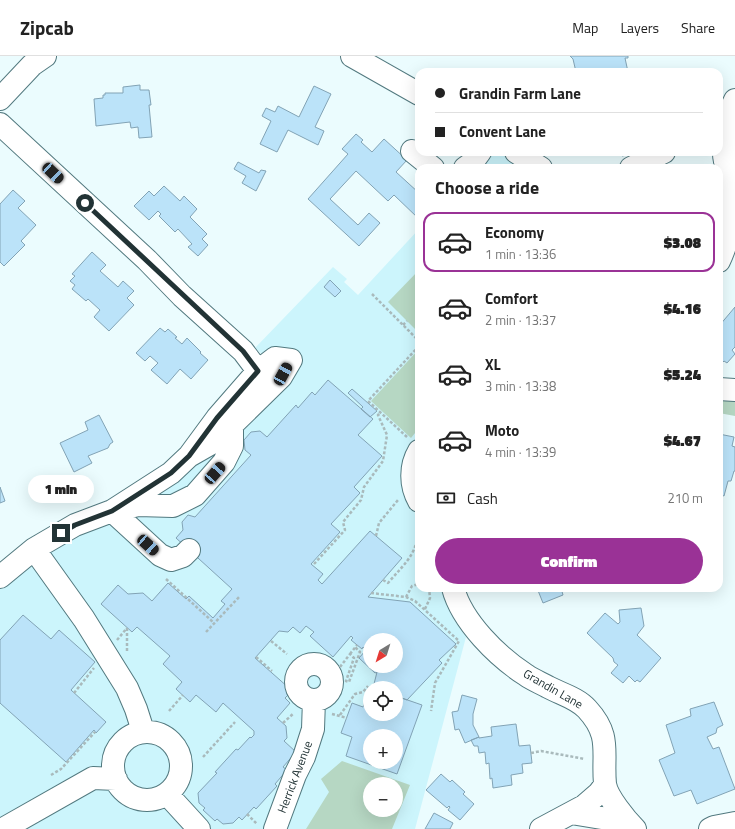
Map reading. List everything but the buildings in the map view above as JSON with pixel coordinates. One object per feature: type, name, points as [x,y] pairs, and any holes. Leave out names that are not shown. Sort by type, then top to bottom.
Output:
[{"type":"street","points":[[0,99],[32,65],[45,56]]},
{"type":"street","points":[[352,56],[415,92]]},
{"type":"street","points":[[723,119],[729,113],[735,100]]},
{"type":"street","points":[[0,124],[147,260],[182,296],[243,351],[258,371]]},
{"type":"street","points":[[723,248],[730,224],[732,206],[730,179],[724,154],[728,138],[735,133]]},
{"type":"street","points":[[418,156],[428,164]]},
{"type":"street","points":[[471,164],[477,156]]},
{"type":"street","points":[[522,156],[535,164]]},
{"type":"street","points":[[639,164],[656,156]]},
{"type":"street","points":[[112,511],[171,473],[189,456],[217,418],[258,371],[275,358],[291,360],[281,377],[232,425],[210,444],[189,456]]},
{"type":"street","points":[[723,389],[735,390]]},
{"type":"street","points":[[0,577],[34,549],[75,525],[112,511],[138,505],[173,506],[195,495],[224,462],[232,446],[232,425]]},
{"type":"street","points":[[412,503],[412,470],[415,460]]},
{"type":"street","points":[[112,511],[160,555],[171,560],[183,556],[189,550]]},
{"type":"street","points":[[34,549],[84,619],[100,656],[127,688],[136,709],[143,732]]},
{"type":"street","name":"Grandin Lane","points":[[454,592],[464,614],[478,632],[501,655],[526,675],[555,691],[574,699],[586,708],[595,718],[602,731],[605,745],[605,785]]},
{"type":"street","name":"Herrick Avenue","points":[[268,828],[304,757],[313,728],[308,708]]},
{"type":"street","points":[[143,732],[154,732],[165,736],[174,744],[180,754],[182,765],[180,776],[175,786],[166,794],[157,799],[138,799],[128,794],[121,788],[113,769],[113,758],[117,748],[124,740],[133,734],[143,732]]},
{"type":"street","points":[[3,829],[93,778],[116,779]]},
{"type":"street","points":[[541,829],[584,806],[599,793],[605,785],[613,802],[631,825]]},
{"type":"street","points":[[166,794],[199,829]]},
{"type":"street","points":[[571,813],[631,825]]},
{"type":"street","points":[[710,829],[735,823]]},
{"type":"path","points":[[372,294],[415,337]]},
{"type":"path","points":[[403,325],[407,321]]},
{"type":"path","points":[[413,445],[368,401],[415,350]]},
{"type":"path","points":[[314,564],[345,530],[343,522],[361,500],[364,487],[383,461],[387,435],[378,415],[380,413]]},
{"type":"path","points":[[376,536],[379,523],[412,503],[415,514]]},
{"type":"path","points":[[383,580],[388,583],[408,560],[415,549]]},
{"type":"path","points":[[170,582],[214,623]]},
{"type":"path","points":[[406,597],[412,586],[415,585]]},
{"type":"path","points":[[425,609],[430,598],[429,592]]},
{"type":"path","points":[[371,593],[406,597],[415,601],[459,641],[434,682],[431,711]]},
{"type":"path","points":[[206,632],[240,596]]},
{"type":"path","points":[[127,628],[127,657]]},
{"type":"path","points":[[271,641],[287,654]]},
{"type":"path","points":[[340,667],[356,646],[360,652],[349,682],[346,681],[354,658],[350,654]]},
{"type":"path","points":[[74,693],[100,656]]},
{"type":"path","points":[[256,657],[272,671]]},
{"type":"path","points":[[287,684],[291,686],[308,708],[347,718]]},
{"type":"path","points":[[340,715],[355,694],[363,692]]},
{"type":"path","points":[[169,711],[183,695]]},
{"type":"path","points":[[283,723],[308,708]]},
{"type":"path","points":[[203,757],[235,722]]},
{"type":"path","points":[[51,775],[61,769],[95,732]]},
{"type":"path","points":[[531,753],[541,751],[605,763]]},
{"type":"path","points":[[247,814],[268,828]]},
{"type":"shaded area","points":[[486,156],[508,156],[522,164],[479,164]]},
{"type":"shaded area","points":[[415,233],[415,446],[409,503],[415,513],[415,592],[443,592],[448,608],[454,620],[466,637],[415,829],[0,829],[0,584],[152,486],[268,359],[255,348],[333,267],[347,279],[344,282],[358,295]]},
{"type":"green space","points":[[415,274],[415,329],[388,302]]},
{"type":"green space","points":[[415,353],[415,433],[411,438],[371,401]]},
{"type":"green space","points":[[735,397],[735,416],[723,414],[723,398]]},
{"type":"green space","points":[[342,761],[387,777],[363,777],[363,817],[397,817],[392,829],[306,829],[329,792],[321,779]]},
{"type":"green space","points":[[403,783],[410,785],[403,802]]},
{"type":"route","points":[[61,533],[75,525],[112,511],[171,473],[189,456],[217,418],[258,371],[243,351],[182,296],[147,260],[85,203]]}]
